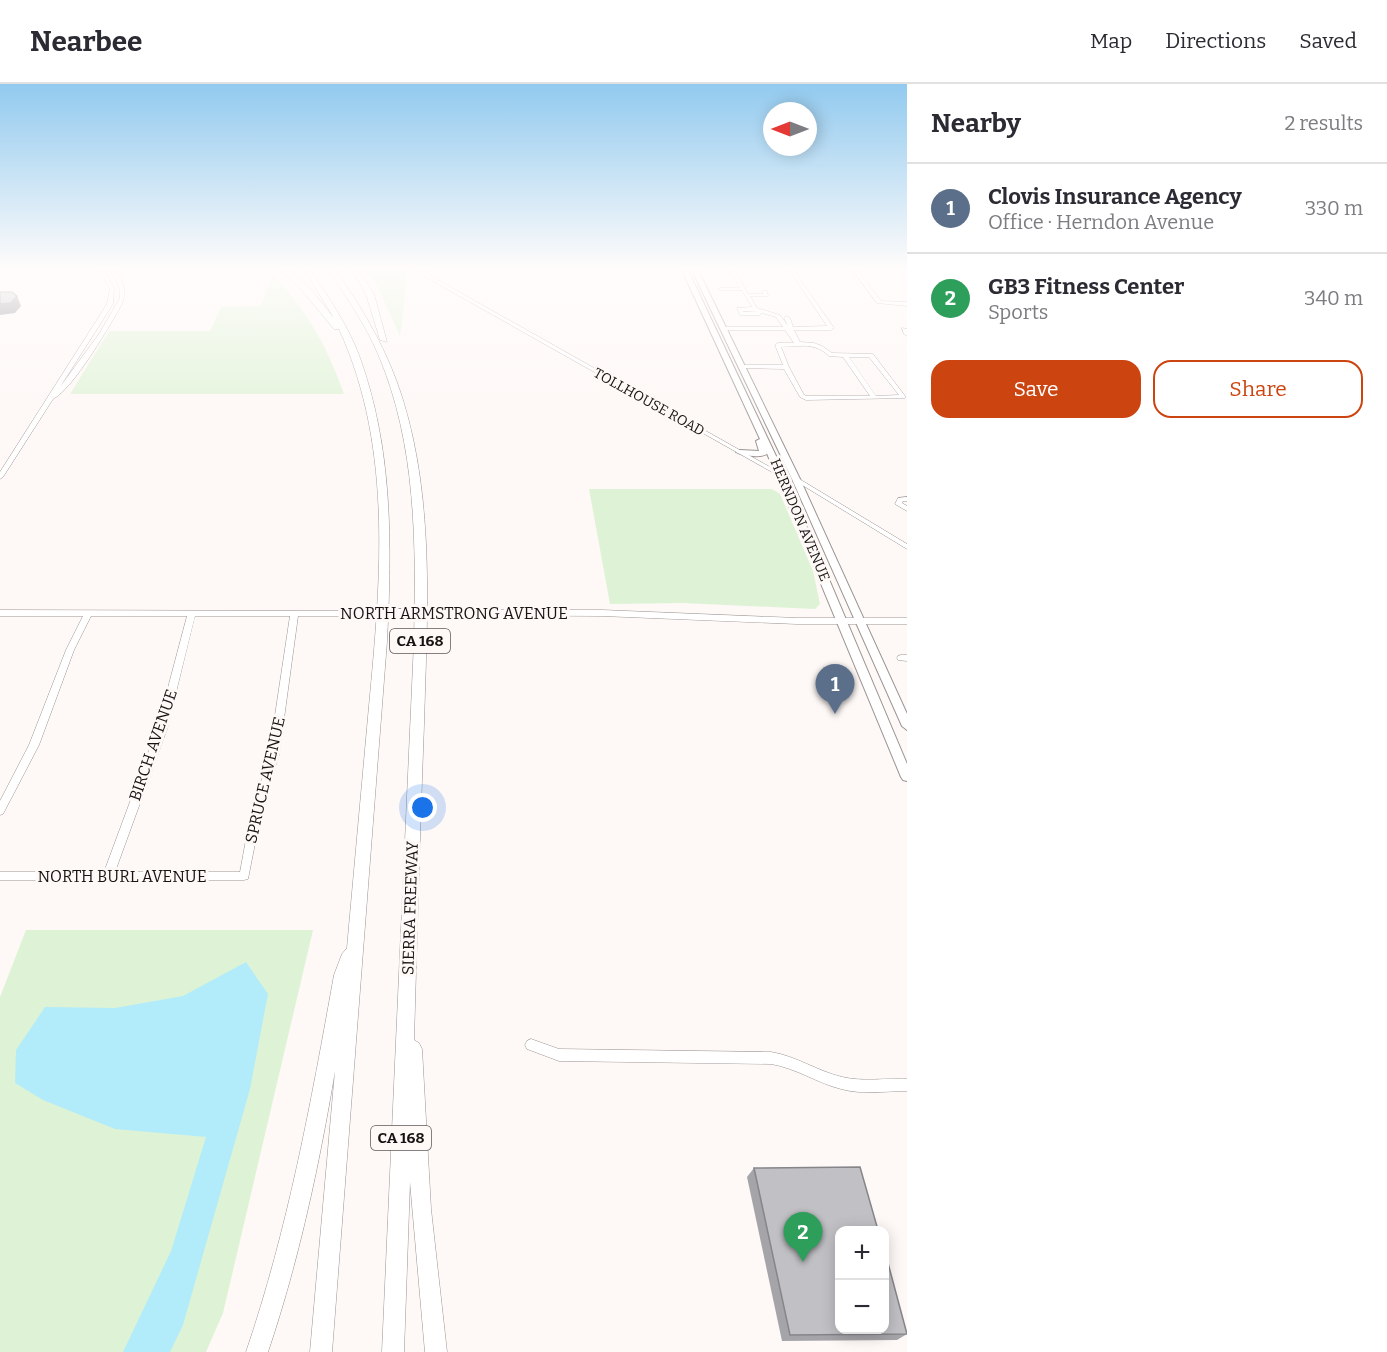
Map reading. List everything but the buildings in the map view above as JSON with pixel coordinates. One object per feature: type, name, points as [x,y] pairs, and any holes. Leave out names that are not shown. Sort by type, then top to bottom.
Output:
[{"type":"highway","points":[[336,327],[367,386]]},
{"type":"highway","name":"CA 168","points":[[321,1352],[381,641],[387,538],[382,464],[367,386],[344,327]]},
{"type":"highway","name":"SIERRA FREEWAY","points":[[370,327],[387,362],[407,428],[417,487],[421,536],[393,1352]]},
{"type":"highway","points":[[379,327],[387,362]]},
{"type":"highway","points":[[409,924],[420,1198],[436,1352]]},
{"type":"highway","points":[[256,1352],[275,1301],[302,1201],[343,975],[357,935]]},
{"type":"main road","name":"HERNDON AVENUE","points":[[713,327],[781,476],[907,777]]},
{"type":"main road","points":[[719,327],[723,329]]},
{"type":"main road","name":"HERNDON AVENUE","points":[[723,329],[789,463],[907,726]]},
{"type":"main road","points":[[714,330],[720,332],[728,348],[743,367]]},
{"type":"main road","points":[[740,452],[763,453],[758,438],[762,433],[768,438],[778,459],[789,463]]},
{"type":"main road","points":[[781,476],[790,482],[820,549],[831,554]]},
{"type":"street","points":[[0,477],[53,397],[52,394],[95,327]]},
{"type":"street","points":[[53,397],[60,394],[72,378],[104,327]]},
{"type":"street","name":"TOLLHOUSE ROAD","points":[[518,327],[781,476]]},
{"type":"street","points":[[723,329],[830,327]]},
{"type":"street","points":[[788,328],[798,339],[798,345]]},
{"type":"street","points":[[823,345],[831,355],[845,355],[874,356],[903,397],[803,398],[776,346],[823,345]]},
{"type":"street","points":[[845,355],[875,398]]},
{"type":"street","points":[[743,367],[786,367]]},
{"type":"street","points":[[796,479],[840,503],[907,547]]},
{"type":"street","points":[[907,499],[900,499],[898,504],[907,509]]},
{"type":"street","name":"NORTH ARMSTRONG AVENUE","points":[[0,613],[625,614],[842,622],[907,621]]},
{"type":"street","points":[[0,811],[38,737],[70,650],[88,613]]},
{"type":"street","name":"BIRCH AVENUE","points":[[108,876],[121,834],[163,727],[179,653],[192,613]]},
{"type":"street","name":"SPRUCE AVENUE","points":[[244,876],[255,818],[274,755],[294,613]]},
{"type":"street","name":"NORTH BURL AVENUE","points":[[0,876],[244,876]]},
{"type":"street","points":[[531,1045],[559,1055],[771,1058],[796,1064],[818,1075],[845,1084],[907,1085]]},
{"type":"green space","points":[[212,327],[313,327],[331,361],[344,394],[70,394],[109,331],[210,331]]},
{"type":"green space","points":[[589,489],[772,489],[780,494],[813,571],[820,604],[815,609],[683,603],[610,604]]},
{"type":"green space","points":[[26,930],[313,930],[223,1313],[206,1352],[0,1352],[0,997]]},
{"type":"water","points":[[246,962],[268,994],[250,1089],[183,1325],[170,1352],[123,1352],[171,1251],[206,1137],[115,1129],[43,1100],[15,1083],[16,1050],[45,1007],[115,1008],[183,996]]},
{"type":"place","name":"Clovis Insurance Agency","points":[[835,714]]},
{"type":"place","name":"GB3 Fitness Center","points":[[803,1262]]}]
